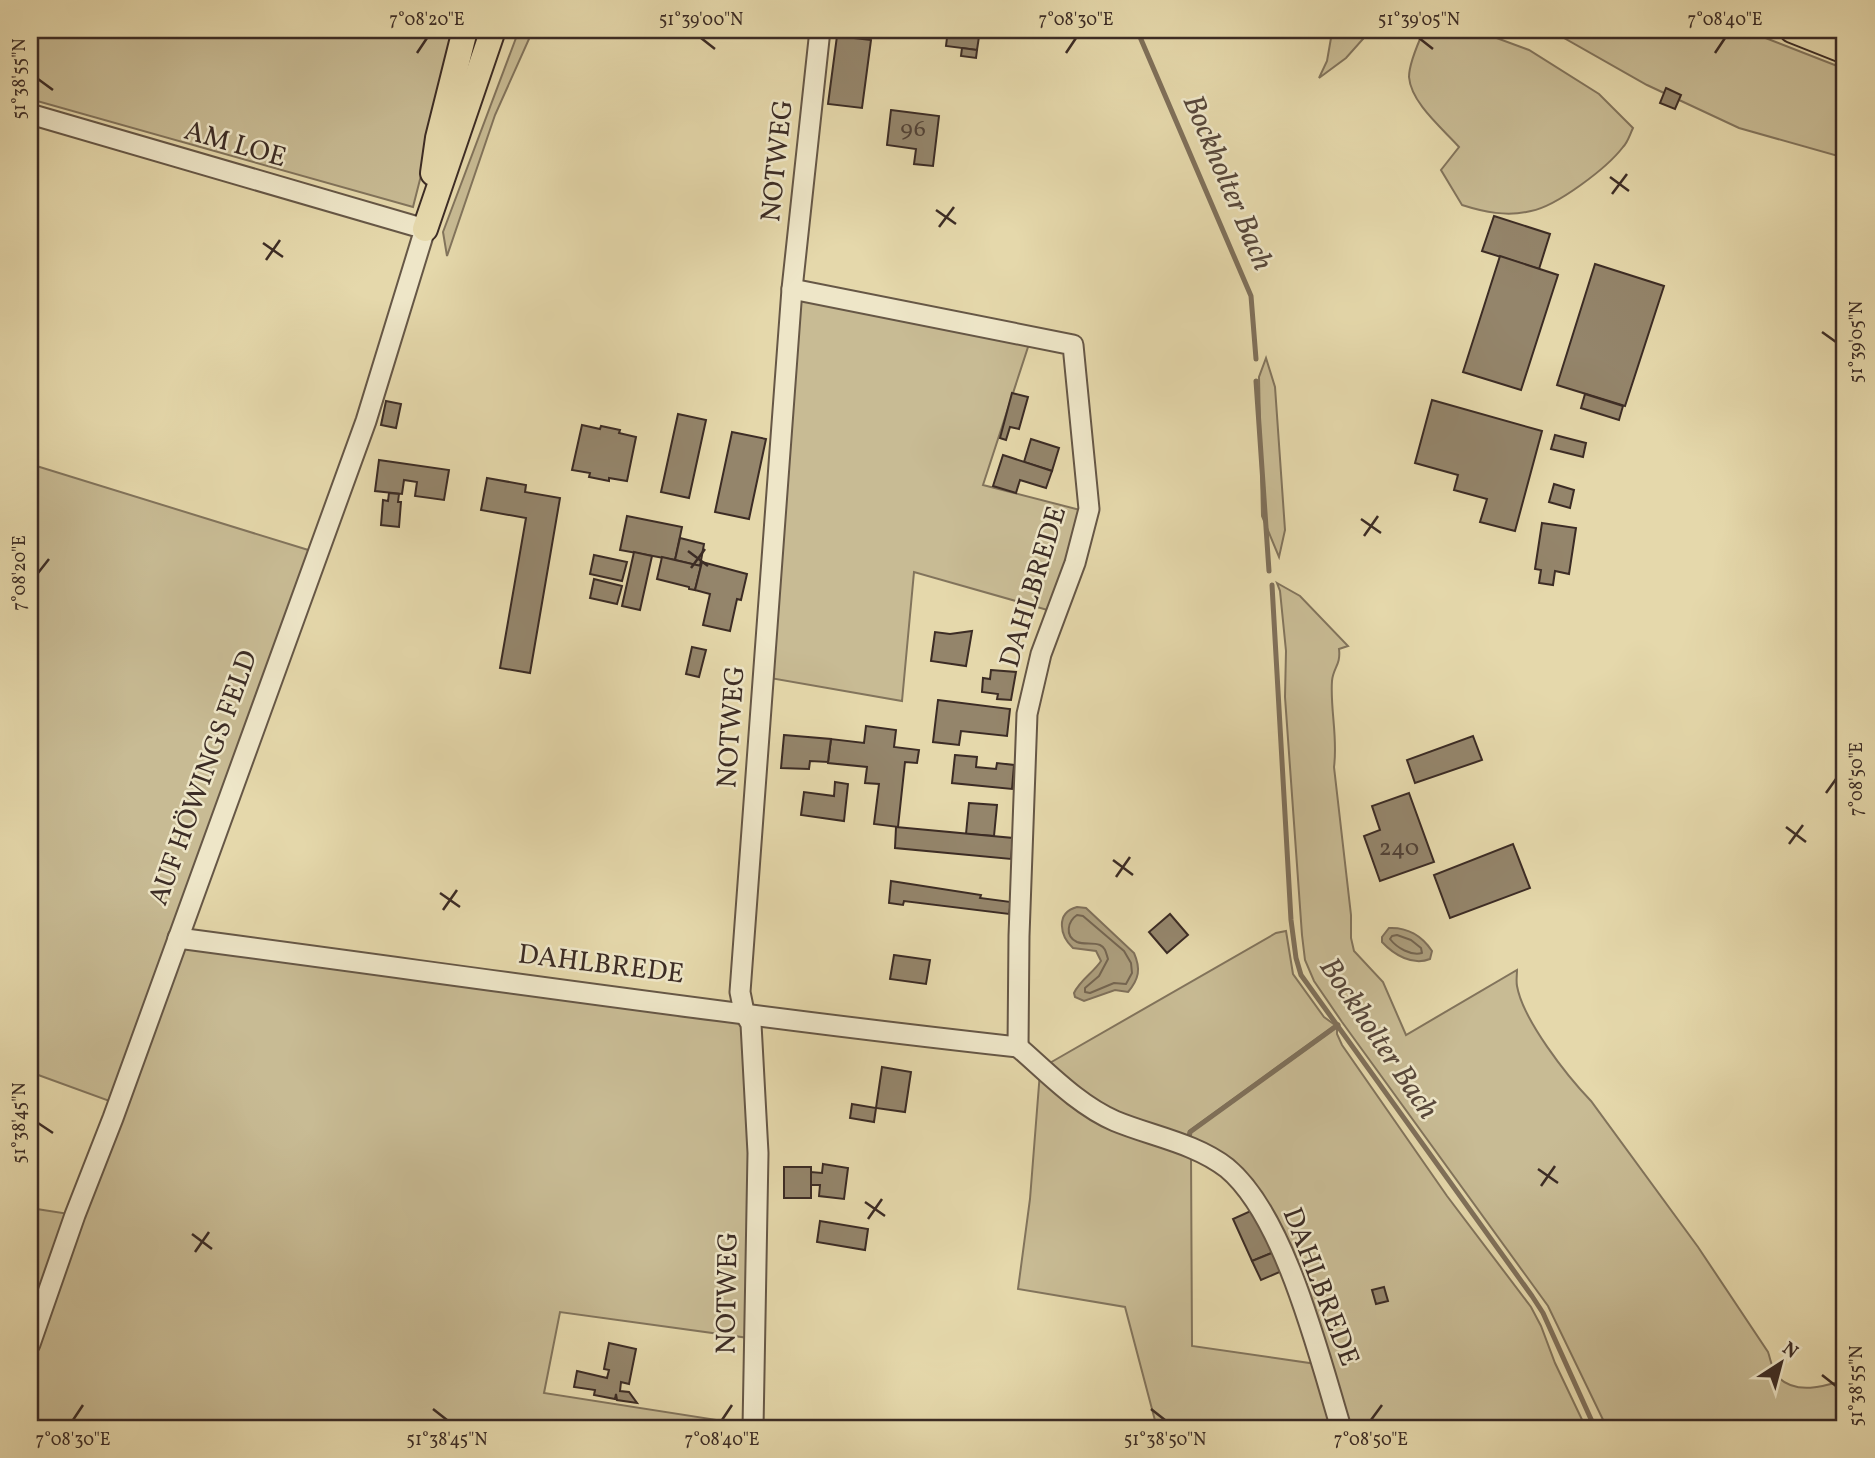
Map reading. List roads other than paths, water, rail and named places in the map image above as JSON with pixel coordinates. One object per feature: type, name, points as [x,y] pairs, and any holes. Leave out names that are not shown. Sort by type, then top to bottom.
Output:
[{"type":"main road","name":"AUF HÖWINGS FELD","points":[[425,229],[438,138],[465,30]]},
{"type":"main road","name":"AUF HÖWINGS FELD","points":[[425,229],[493,30]]},
{"type":"main road","points":[[1792,30],[1845,51]]},
{"type":"street","name":"NOTWEG","points":[[753,1428],[758,1153],[751,1024],[744,1012],[740,992],[792,289],[820,30]]},
{"type":"street","name":"AM LOE","points":[[30,114],[425,229]]},
{"type":"street","name":"AUF HÖWINGS FELD","points":[[30,1345],[75,1215],[366,421],[425,229]]},
{"type":"street","name":"DAHLBREDE","points":[[792,289],[1073,345],[1089,509],[1075,563],[1041,654],[1027,714],[1018,1046]]},
{"type":"street","name":"DAHLBREDE","points":[[178,938],[842,1027],[1018,1046],[1088,1105],[1112,1120],[1202,1153],[1226,1168],[1254,1197],[1264,1213],[1293,1279],[1341,1428]]},
{"type":"water","points":[[1077,907],[1086,908],[1134,953],[1138,974],[1128,992],[1115,990],[1084,1001],[1075,997],[1077,988],[1101,961],[1096,951],[1073,948],[1065,937],[1062,925],[1065,914]]},
{"type":"water","points":[[1389,928],[1402,929],[1419,937],[1432,951],[1430,959],[1411,960],[1392,951],[1382,942],[1382,937]]},
{"type":"waterway","name":"Bockholter Bach","points":[[1137,30],[1251,296],[1256,359]]},
{"type":"waterway","name":"Bockholter Bach","points":[[1256,381],[1269,571]]},
{"type":"waterway","name":"Bockholter Bach","points":[[1272,585],[1291,920],[1301,975],[1532,1296],[1543,1313],[1595,1428]]},
{"type":"waterway","points":[[1189,1138],[1190,1132],[1338,1025]]}]
